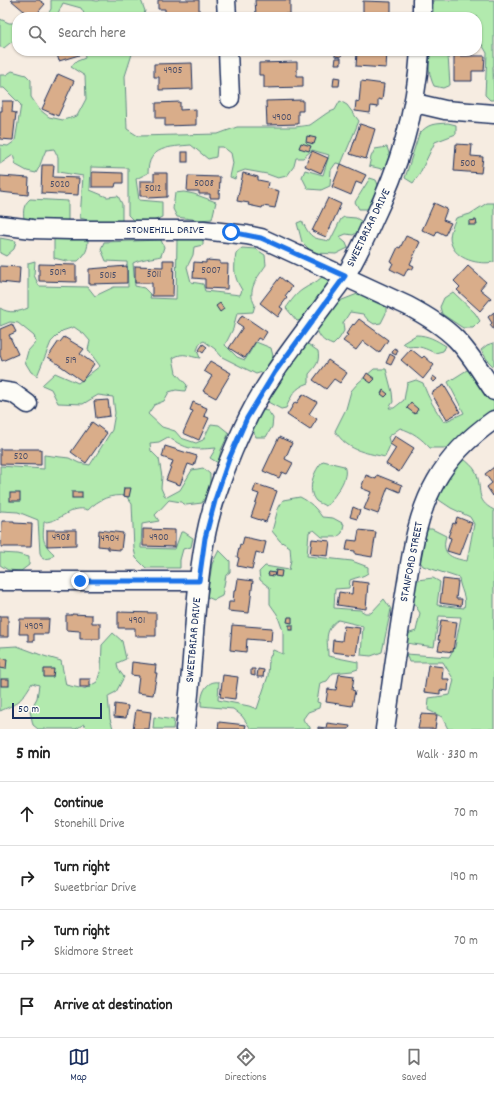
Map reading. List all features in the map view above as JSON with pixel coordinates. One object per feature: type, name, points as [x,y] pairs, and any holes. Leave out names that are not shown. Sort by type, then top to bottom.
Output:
[{"type":"street","points":[[226,0],[227,12]]},
{"type":"street","points":[[422,0],[422,12]]},
{"type":"street","points":[[228,56],[230,98]]},
{"type":"street","name":"SWEETBRIAR DRIVE","points":[[185,729],[199,581],[205,538],[216,497],[229,459],[247,418],[275,372],[345,276],[361,246],[393,176],[407,135],[418,80],[420,56]]},
{"type":"street","points":[[414,103],[445,110],[494,114]]},
{"type":"street","name":"STONEHILL DRIVE","points":[[0,225],[32,229],[70,230],[202,230],[231,232],[261,238],[408,306],[442,326],[469,354],[494,391]]},
{"type":"street","points":[[0,391],[13,394],[28,404]]},
{"type":"street","name":"STANFORD STREET","points":[[385,729],[399,630],[414,543],[425,504],[436,480],[450,460],[466,443],[494,420]]},
{"type":"street","points":[[0,582],[199,581]]},
{"type":"green space","points":[[51,0],[141,0],[145,11],[83,12],[81,8],[63,3],[58,12],[49,12],[51,9]]},
{"type":"green space","points":[[433,0],[494,0],[494,100],[490,100],[485,95],[487,53],[482,44],[482,12],[433,12]]},
{"type":"green space","points":[[0,19],[12,23],[12,42],[4,48],[0,47]]},
{"type":"green space","points":[[85,56],[131,56],[125,76],[127,129],[138,136],[218,134],[237,127],[295,127],[310,125],[327,113],[335,110],[340,101],[347,105],[359,121],[341,164],[336,163],[331,170],[330,186],[321,190],[308,189],[302,177],[305,170],[323,175],[329,155],[312,150],[303,158],[296,158],[294,166],[287,176],[278,178],[267,174],[245,170],[237,173],[235,179],[230,177],[233,163],[231,153],[223,147],[217,147],[216,157],[208,159],[191,145],[175,146],[162,150],[156,153],[152,158],[149,164],[148,173],[136,179],[139,200],[162,202],[162,217],[151,222],[133,220],[128,215],[128,168],[91,167],[90,190],[107,197],[118,196],[122,204],[122,222],[96,222],[80,218],[83,176],[58,172],[58,157],[54,149],[46,150],[36,173],[27,171],[16,165],[13,155],[0,164],[0,145],[8,146],[15,141],[21,105],[4,88],[0,88],[0,75],[6,75],[12,71],[26,75],[31,80],[31,97],[39,109],[49,117],[63,120],[77,116],[86,99],[85,76],[71,67],[75,62],[85,58]]},
{"type":"green space","points":[[430,56],[448,56],[450,85],[443,88],[434,86],[429,64]]},
{"type":"green space","points":[[448,123],[456,125],[456,134],[435,142],[419,175],[413,183],[405,178],[419,134],[432,125]]},
{"type":"green space","points":[[387,147],[389,153],[389,163],[382,169],[369,166],[375,149]]},
{"type":"green space","points":[[370,178],[376,180],[379,187],[371,209],[359,209],[355,202]]},
{"type":"green space","points":[[184,192],[216,202],[212,219],[199,220],[177,217],[173,209],[175,193]]},
{"type":"green space","points":[[30,199],[68,201],[68,225],[42,220],[24,219],[24,208]]},
{"type":"green space","points":[[487,203],[494,203],[494,262],[475,262],[458,254],[451,243],[450,234],[456,218],[470,214]]},
{"type":"green space","points":[[344,217],[356,218],[361,221],[361,230],[353,235],[346,234],[339,237],[346,243],[348,248],[336,254],[316,253],[302,242],[297,223],[302,221],[310,234],[315,238],[330,241],[341,219]]},
{"type":"green space","points":[[0,238],[16,241],[14,249],[6,256],[0,253]]},
{"type":"green space","points":[[54,239],[88,239],[88,246],[85,254],[78,261],[66,261],[54,258]]},
{"type":"green space","points":[[177,239],[203,239],[203,245],[194,247],[193,255],[187,267],[191,282],[203,284],[205,291],[240,295],[242,290],[237,281],[235,272],[236,253],[242,248],[256,249],[265,255],[266,265],[252,289],[255,305],[253,312],[237,313],[233,329],[225,345],[237,357],[245,360],[256,342],[271,348],[273,356],[269,370],[256,374],[222,357],[215,349],[204,341],[200,343],[197,350],[200,358],[181,355],[173,358],[176,373],[187,385],[185,391],[176,390],[169,392],[164,401],[154,405],[148,414],[162,427],[175,431],[181,438],[196,443],[203,440],[211,424],[219,425],[229,433],[221,450],[218,463],[210,458],[216,448],[190,448],[168,437],[159,442],[150,443],[151,451],[159,459],[162,477],[161,488],[164,495],[167,497],[180,490],[192,470],[203,468],[210,474],[210,488],[202,503],[186,505],[181,502],[169,500],[155,515],[159,521],[142,524],[141,548],[175,549],[181,532],[184,532],[193,538],[191,547],[183,549],[180,560],[180,568],[146,568],[136,558],[134,549],[132,504],[126,496],[106,498],[96,503],[88,510],[76,509],[56,519],[44,522],[44,540],[54,554],[51,558],[43,559],[40,553],[38,520],[18,512],[0,512],[0,466],[44,469],[44,455],[69,458],[79,463],[90,465],[112,430],[115,413],[113,397],[98,395],[83,404],[58,403],[51,389],[42,385],[55,373],[78,383],[100,366],[88,350],[90,341],[84,334],[74,327],[62,331],[51,342],[37,376],[31,372],[25,362],[28,351],[36,342],[34,336],[18,323],[10,322],[0,326],[0,308],[14,312],[28,308],[28,263],[35,261],[34,275],[39,286],[88,287],[95,296],[114,287],[128,287],[127,262],[106,261],[101,249],[104,242],[161,240],[164,247],[161,256],[133,263],[135,286],[144,288],[151,295],[150,298],[176,299]]},
{"type":"green space","points":[[322,277],[329,277],[329,285],[306,319],[297,321],[286,308],[300,292]]},
{"type":"green space","points":[[453,292],[475,313],[480,321],[473,328],[463,328],[442,314],[440,307],[444,298]]},
{"type":"green space","points":[[360,293],[368,299],[386,307],[386,313],[381,323],[374,324],[363,314],[350,312],[343,323],[344,331],[339,339],[333,345],[326,342],[318,333],[316,326],[337,302]]},
{"type":"green space","points":[[416,335],[428,337],[446,346],[443,351],[435,353],[419,347],[409,347],[403,343]]},
{"type":"green space","points":[[302,340],[318,351],[318,361],[309,374],[309,383],[300,387],[292,396],[286,408],[281,409],[266,401],[282,374],[287,372],[291,367],[291,360]]},
{"type":"green space","points":[[494,343],[494,367],[481,350],[487,345]]},
{"type":"green space","points":[[374,369],[386,369],[393,402],[389,408],[394,408],[404,400],[407,383],[416,380],[423,383],[427,394],[444,422],[464,413],[448,382],[467,370],[478,372],[494,401],[494,409],[451,448],[430,448],[409,431],[400,428],[388,437],[390,445],[385,457],[357,450],[345,443],[335,431],[346,409],[351,391]]},
{"type":"green space","points":[[260,410],[268,411],[273,418],[272,427],[266,437],[256,437],[253,429],[254,420]]},
{"type":"green space","points":[[463,458],[476,472],[481,498],[494,510],[494,729],[448,729],[442,717],[428,710],[429,698],[450,695],[454,680],[443,662],[409,662],[406,654],[449,657],[455,647],[461,617],[439,616],[434,647],[406,643],[407,634],[416,631],[420,613],[412,597],[413,589],[417,580],[433,578],[440,582],[437,605],[464,608],[465,600],[459,578],[423,566],[419,560],[427,529],[432,529],[446,536],[445,547],[448,554],[452,557],[467,561],[474,524],[470,517],[451,508],[439,500],[434,490]]},
{"type":"green space","points":[[323,461],[344,466],[345,471],[345,476],[341,486],[329,504],[325,506],[316,501],[313,496],[311,486],[314,475]]},
{"type":"green space","points":[[300,497],[307,501],[322,517],[333,518],[344,524],[342,533],[337,537],[322,537],[314,530],[309,532],[307,556],[352,561],[368,567],[368,573],[350,580],[349,588],[335,589],[334,608],[360,610],[365,613],[371,613],[384,599],[391,609],[382,652],[371,656],[361,655],[363,626],[338,620],[333,624],[328,632],[328,656],[358,662],[358,669],[333,673],[327,681],[320,683],[317,702],[320,703],[319,708],[308,712],[303,719],[310,729],[251,729],[242,716],[233,709],[201,706],[202,697],[205,689],[210,683],[219,682],[218,700],[257,709],[268,676],[269,659],[273,650],[283,654],[283,631],[277,614],[270,604],[270,588],[260,580],[259,572],[265,566],[289,570],[291,560],[290,547],[280,541],[272,531],[278,509],[283,500]]},
{"type":"green space","points":[[219,550],[230,561],[230,572],[226,575],[222,596],[214,600],[207,597],[212,564]]},
{"type":"green space","points":[[0,553],[17,554],[29,557],[29,565],[21,571],[8,570],[0,565]]},
{"type":"green space","points":[[113,633],[122,641],[126,659],[117,663],[118,669],[124,677],[116,692],[108,696],[110,719],[113,728],[115,729],[87,729],[84,724],[76,729],[38,729],[33,725],[30,711],[37,698],[39,685],[32,683],[19,701],[0,711],[0,647],[17,646],[61,661],[66,685],[84,689],[97,682],[101,669],[102,645]]},
{"type":"green space","points":[[154,717],[174,720],[173,729],[153,729]]},
{"type":"building","points":[[11,0],[39,0],[45,4],[38,12],[25,12]]},
{"type":"building","points":[[158,0],[199,0],[199,12],[165,12],[165,9],[158,9]]},
{"type":"building","points":[[255,0],[290,0],[290,12],[256,12]]},
{"type":"building","points":[[363,1],[391,2],[391,12],[363,12]]},
{"type":"building","points":[[58,56],[76,56],[59,61]]},
{"type":"building","points":[[357,56],[387,56],[386,68],[356,66]]},
{"type":"building","points":[[454,56],[485,56],[484,71],[472,71],[472,81],[454,81]]},
{"type":"building","points":[[336,58],[341,58],[341,64],[335,64]]},
{"type":"building","points":[[297,62],[297,76],[303,76],[303,87],[264,88],[264,75],[259,75],[259,63]]},
{"type":"building","points":[[192,63],[193,89],[159,90],[159,77],[154,77],[154,64]]},
{"type":"building","points":[[58,74],[74,81],[58,116],[42,109]]},
{"type":"building","points":[[334,77],[340,78],[339,86],[333,86]]},
{"type":"building","points":[[361,81],[384,84],[382,100],[378,99],[378,107],[371,106],[370,113],[355,111],[356,101],[359,102]]},
{"type":"building","points":[[303,100],[303,111],[298,111],[298,124],[267,125],[266,101]]},
{"type":"building","points":[[2,101],[13,101],[12,112],[16,113],[13,140],[0,139],[0,111],[2,111]]},
{"type":"building","points":[[180,102],[180,110],[196,109],[196,125],[165,126],[165,118],[156,118],[156,103]]},
{"type":"building","points":[[360,124],[375,129],[366,159],[350,154]]},
{"type":"building","points":[[307,136],[316,138],[314,144],[306,142]]},
{"type":"building","points":[[301,143],[311,146],[309,151],[299,148]]},
{"type":"building","points":[[456,144],[472,145],[471,156],[483,157],[481,173],[454,171]]},
{"type":"building","points":[[312,151],[328,158],[321,173],[305,166]]},
{"type":"building","points":[[182,152],[188,152],[188,162],[182,162]]},
{"type":"building","points":[[341,164],[366,175],[361,184],[356,182],[351,195],[332,187]]},
{"type":"building","points":[[42,165],[54,165],[53,177],[79,178],[78,195],[41,193]]},
{"type":"building","points":[[92,172],[123,173],[123,183],[116,183],[115,187],[92,187]]},
{"type":"building","points":[[154,173],[167,173],[167,197],[148,198],[148,196],[140,196],[140,181],[154,181]]},
{"type":"building","points":[[243,173],[258,177],[258,180],[268,182],[267,188],[279,191],[275,208],[263,206],[262,208],[248,205],[249,203],[237,201]]},
{"type":"building","points":[[0,176],[29,178],[28,195],[0,192]]},
{"type":"building","points":[[188,176],[220,177],[219,198],[210,198],[210,194],[199,194],[199,191],[187,191]]},
{"type":"building","points":[[328,198],[341,204],[326,237],[312,231]]},
{"type":"building","points":[[434,203],[447,209],[443,220],[451,223],[445,235],[437,231],[435,236],[422,230]]},
{"type":"building","points":[[476,220],[477,225],[469,225],[469,221]]},
{"type":"building","points":[[406,236],[420,242],[410,264],[414,266],[412,270],[408,268],[404,276],[390,269],[393,263],[391,262],[398,247],[400,248]]},
{"type":"building","points":[[163,260],[174,260],[173,296],[152,296],[152,283],[135,283],[135,266],[163,267]]},
{"type":"building","points":[[206,260],[220,261],[220,264],[228,264],[227,289],[205,288],[205,279],[193,278],[194,262],[206,263]]},
{"type":"building","points":[[39,264],[76,265],[76,282],[39,281]]},
{"type":"building","points":[[0,266],[20,267],[19,284],[0,282]]},
{"type":"building","points":[[127,266],[127,283],[89,284],[89,269]]},
{"type":"building","points":[[468,266],[486,282],[480,289],[491,298],[480,311],[457,290],[460,287],[454,281]]},
{"type":"building","points":[[280,277],[292,287],[285,296],[287,298],[280,307],[283,309],[278,317],[260,303]]},
{"type":"building","points":[[220,303],[224,309],[220,312],[216,306]]},
{"type":"building","points":[[494,312],[494,330],[490,325],[492,323],[488,317]]},
{"type":"building","points":[[242,315],[267,332],[262,340],[258,338],[245,358],[229,348],[243,327],[237,323]]},
{"type":"building","points":[[359,319],[388,340],[379,353],[363,341],[356,350],[343,341],[348,335],[346,334],[353,324],[354,325]]},
{"type":"building","points":[[12,324],[16,332],[9,335],[18,354],[2,361],[0,355],[0,329]]},
{"type":"building","points":[[64,337],[84,349],[80,354],[94,364],[82,381],[48,357],[59,341],[60,342]]},
{"type":"building","points":[[203,344],[207,347],[203,353],[199,350]]},
{"type":"building","points":[[394,348],[398,350],[396,355],[392,353]]},
{"type":"building","points":[[411,349],[422,358],[424,356],[434,365],[423,379],[401,360]]},
{"type":"building","points":[[390,354],[395,357],[391,365],[386,363]]},
{"type":"building","points":[[328,360],[347,373],[340,383],[334,379],[326,389],[313,380]]},
{"type":"building","points":[[210,361],[231,373],[216,398],[203,391],[212,376],[204,371]]},
{"type":"building","points":[[367,373],[375,379],[371,383],[364,378]]},
{"type":"building","points":[[433,376],[437,379],[434,382],[431,380]]},
{"type":"building","points":[[444,385],[460,412],[447,419],[431,393]]},
{"type":"building","points":[[383,390],[388,394],[385,397],[381,394]]},
{"type":"building","points":[[303,394],[317,402],[309,414],[317,419],[310,430],[287,415],[295,402],[297,403]]},
{"type":"building","points":[[108,400],[110,416],[96,418],[94,401]]},
{"type":"building","points":[[193,402],[207,408],[204,416],[209,418],[199,440],[183,433],[193,411],[190,410]]},
{"type":"building","points":[[411,403],[418,409],[415,414],[407,408]]},
{"type":"building","points":[[92,422],[107,433],[86,463],[71,452]]},
{"type":"building","points":[[395,436],[414,448],[399,472],[386,464],[396,448],[390,444]]},
{"type":"building","points":[[279,437],[292,443],[285,459],[293,463],[287,474],[282,472],[279,478],[263,471]]},
{"type":"building","points":[[165,446],[197,456],[194,466],[188,464],[180,485],[166,480],[173,461],[162,457]]},
{"type":"building","points":[[0,449],[41,449],[41,465],[0,464]]},
{"type":"building","points":[[494,467],[493,496],[487,487],[492,483],[485,474]]},
{"type":"building","points":[[366,475],[376,479],[377,475],[402,485],[400,492],[388,487],[378,514],[364,509],[371,492],[361,488]]},
{"type":"building","points":[[256,484],[277,491],[266,522],[251,517],[259,494],[253,492]]},
{"type":"building","points":[[124,488],[131,488],[129,497],[123,496]]},
{"type":"building","points":[[72,492],[82,492],[82,498],[72,498]]},
{"type":"building","points":[[10,493],[20,493],[20,501],[10,501]]},
{"type":"building","points":[[353,507],[360,510],[357,519],[350,517]]},
{"type":"building","points":[[457,517],[472,523],[460,555],[447,551],[451,538],[448,537]]},
{"type":"building","points":[[2,521],[32,524],[31,547],[1,547]]},
{"type":"building","points":[[143,529],[175,530],[175,547],[143,546]]},
{"type":"building","points":[[47,530],[76,530],[76,545],[47,546]]},
{"type":"building","points":[[99,530],[123,533],[121,550],[108,549],[108,547],[98,546]]},
{"type":"building","points":[[359,530],[376,532],[372,557],[355,554],[355,551],[346,550],[348,540],[357,541]]},
{"type":"building","points":[[244,537],[266,542],[263,554],[256,552],[252,569],[237,566],[239,558],[237,557],[240,544],[242,545]]},
{"type":"building","points":[[312,539],[330,541],[328,556],[310,554]]},
{"type":"building","points":[[276,570],[282,571],[281,577],[275,576]]},
{"type":"building","points":[[269,572],[275,573],[274,576],[268,575]]},
{"type":"building","points":[[238,579],[253,581],[249,613],[228,611],[229,602],[233,602],[234,591],[236,591]]},
{"type":"building","points":[[443,579],[458,581],[456,599],[462,599],[461,606],[440,603]]},
{"type":"building","points":[[353,581],[368,583],[366,609],[337,605],[339,592],[352,594]]},
{"type":"building","points":[[118,612],[156,613],[156,636],[135,636],[135,628],[118,628]]},
{"type":"building","points":[[66,615],[92,615],[92,623],[100,623],[100,639],[80,639],[80,631],[66,630]]},
{"type":"building","points":[[0,616],[8,616],[8,637],[0,637]]},
{"type":"building","points":[[288,617],[292,617],[292,623],[287,622]]},
{"type":"building","points":[[20,619],[49,619],[48,634],[34,634],[34,641],[28,641],[28,634],[19,634]]},
{"type":"building","points":[[441,620],[457,622],[453,652],[438,650]]},
{"type":"building","points":[[232,625],[272,628],[271,641],[247,639],[246,652],[230,650]]},
{"type":"building","points":[[289,625],[293,625],[293,630],[289,630]]},
{"type":"building","points":[[344,626],[360,628],[356,655],[332,652],[333,640],[342,641]]},
{"type":"building","points":[[0,658],[7,659],[6,669],[0,668]]},
{"type":"building","points":[[132,662],[156,665],[155,673],[157,673],[153,695],[137,693],[139,676],[131,675]]},
{"type":"building","points":[[428,665],[443,667],[442,679],[449,679],[448,691],[440,690],[440,694],[424,692]]},
{"type":"building","points":[[44,669],[54,669],[53,677],[44,677]]},
{"type":"building","points":[[251,669],[255,669],[255,676],[251,675]]},
{"type":"building","points":[[258,669],[264,670],[263,677],[257,677]]},
{"type":"building","points":[[339,674],[354,676],[352,690],[355,691],[352,706],[326,702],[328,689],[336,690]]},
{"type":"building","points":[[223,675],[238,677],[235,699],[220,697]]},
{"type":"building","points":[[1,679],[9,679],[9,686],[1,686]]},
{"type":"building","points":[[80,679],[90,679],[90,687],[80,687]]},
{"type":"building","points":[[115,704],[128,706],[126,718],[114,717]]},
{"type":"building","points":[[136,710],[151,712],[149,729],[133,729]]},
{"type":"building","points":[[421,714],[437,715],[435,729],[418,729]]},
{"type":"building","points":[[219,722],[246,725],[245,729],[218,729]]},
{"type":"building","points":[[327,723],[350,726],[349,729],[318,729],[318,727],[326,728]]},
{"type":"route","points":[[80,581],[199,581],[205,538],[216,497],[229,459],[247,418],[275,372],[345,276],[261,238],[231,232]]}]
